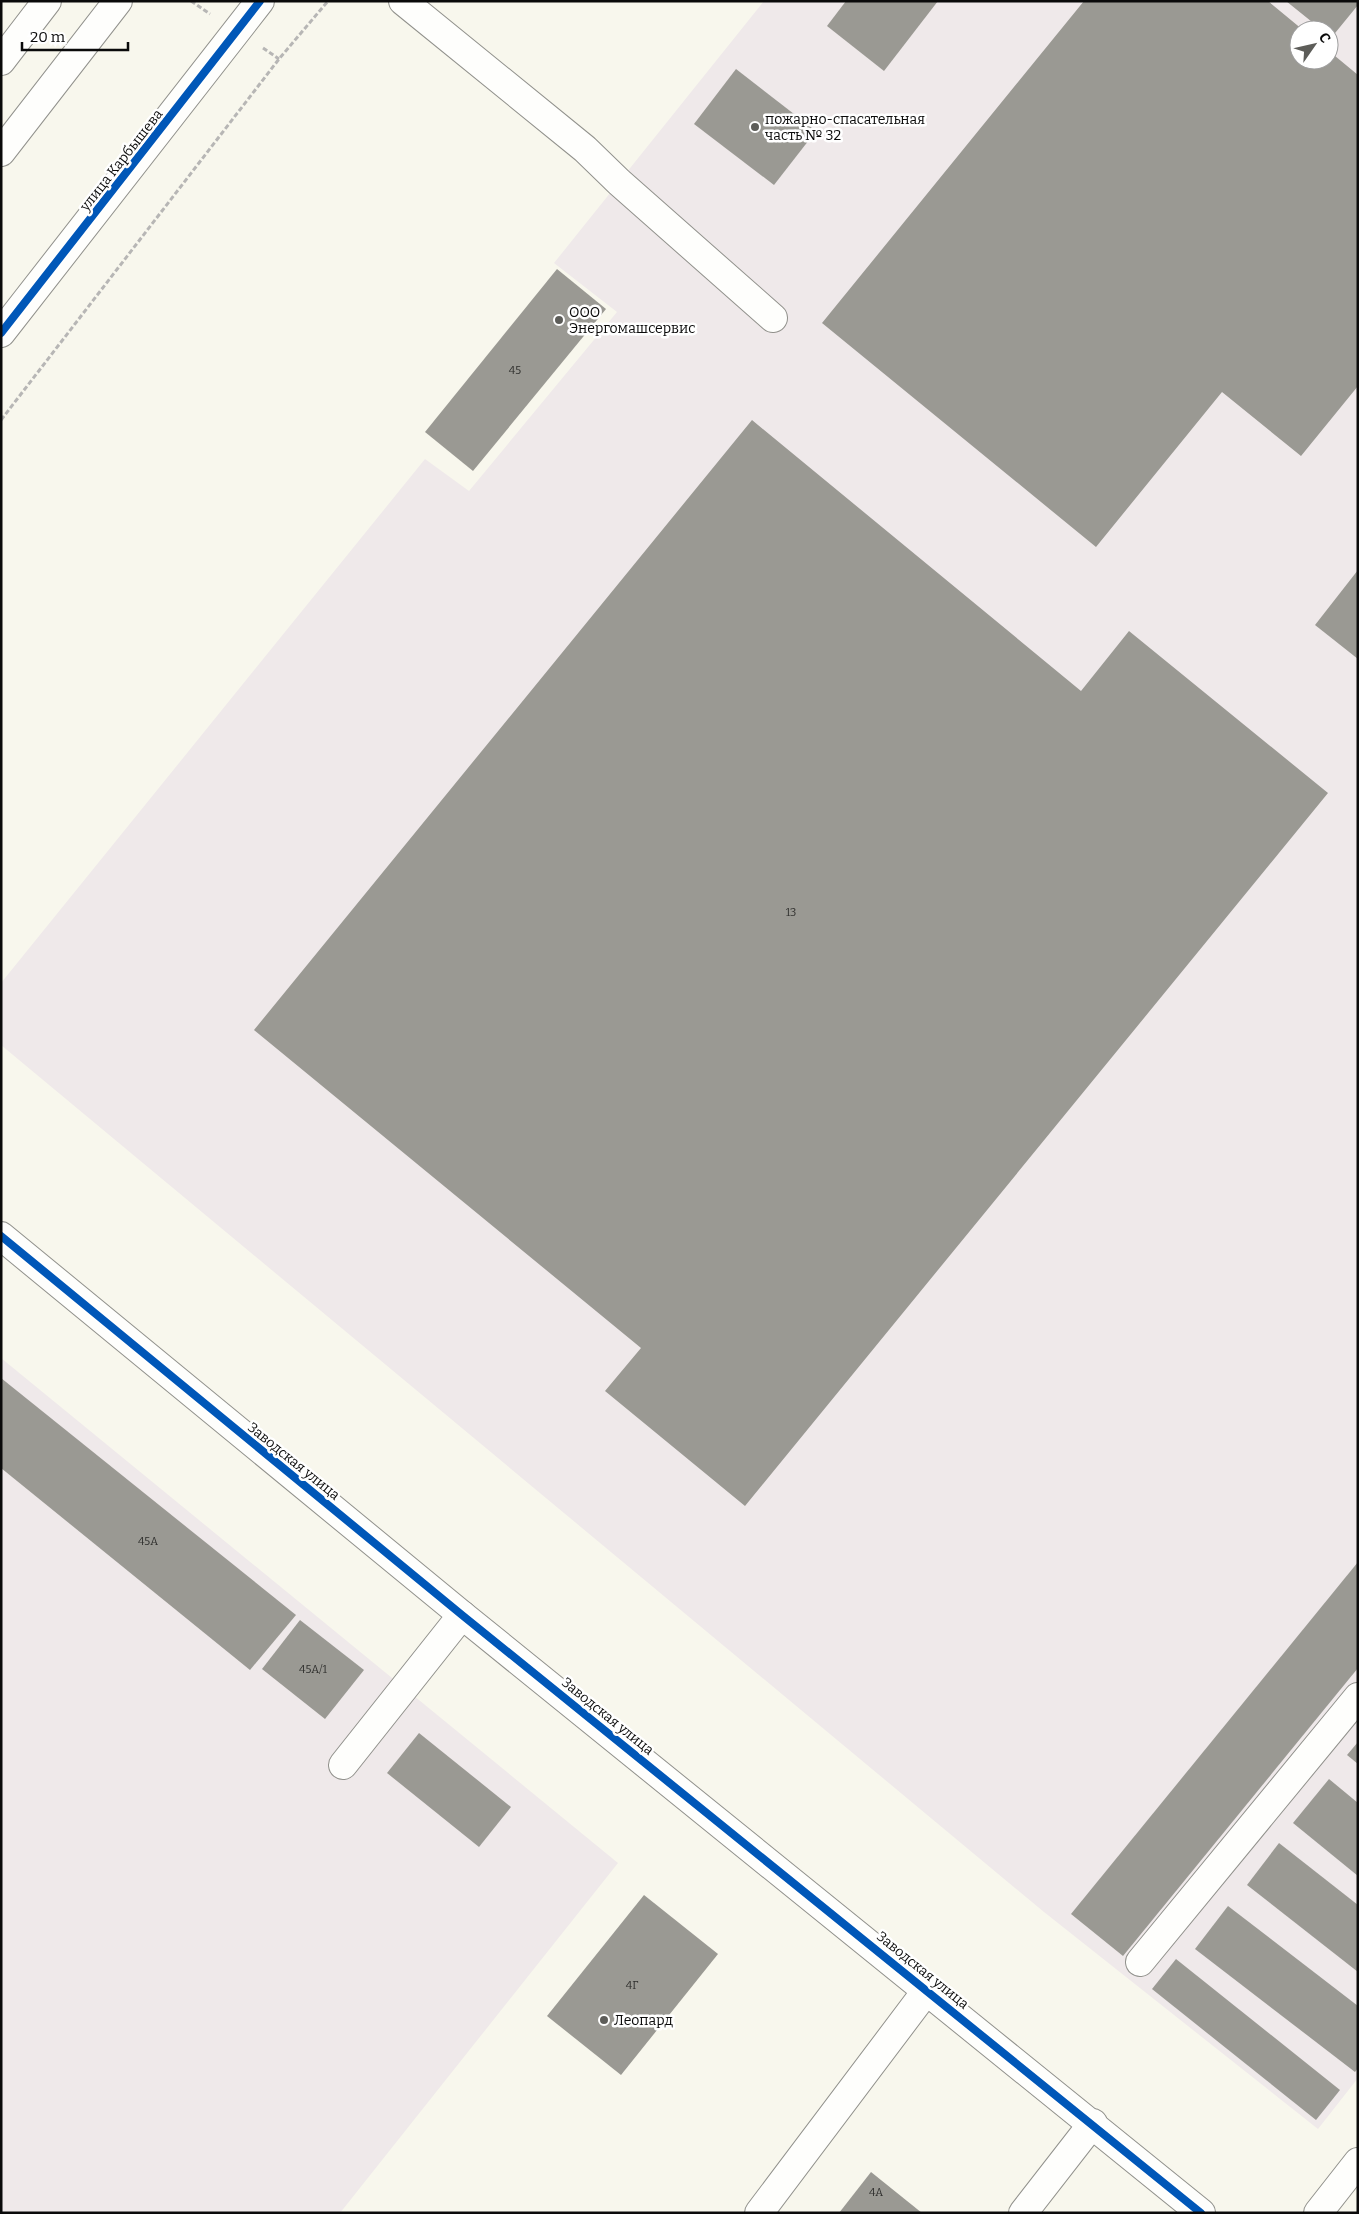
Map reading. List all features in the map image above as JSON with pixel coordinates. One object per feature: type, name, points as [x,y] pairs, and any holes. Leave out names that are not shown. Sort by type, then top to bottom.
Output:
[{"type":"street","points":[[1,61],[47,1]]},
{"type":"street","points":[[1,152],[118,1]]},
{"type":"street","name":"улица Карбышева","points":[[1,334],[260,1]]},
{"type":"street","points":[[403,1],[586,148],[618,182],[773,318]]},
{"type":"street","name":"Заводская улица","points":[[1,1236],[462,1615],[1201,2213]]},
{"type":"street","points":[[343,1765],[462,1615]]},
{"type":"street","points":[[1140,1962],[1358,1697]]},
{"type":"street","points":[[759,2213],[927,1990]]},
{"type":"street","points":[[1022,2213],[1092,2123]]},
{"type":"street","points":[[1318,2213],[1358,2162]]},
{"type":"path","points":[[191,1],[215,17]]},
{"type":"path","points":[[1,420],[279,59],[328,1]]},
{"type":"shaded area","points":[[764,1],[1358,1],[1358,2078],[1318,2129],[1044,1912],[1,1045],[1,983],[425,459],[469,491],[617,312],[554,263]]},
{"type":"shaded area","points":[[1,1358],[618,1863],[340,2213],[1,2213]]},
{"type":"building","points":[[846,1],[938,1],[884,71],[827,26]]},
{"type":"building","points":[[1084,1],[1268,1],[1291,20],[1289,20],[1289,70],[1339,70],[1339,59],[1358,75],[1358,386],[1301,456],[1222,392],[1096,547],[822,323]]},
{"type":"building","points":[[1286,1],[1358,1],[1358,5],[1339,28],[1339,20],[1310,20]]},
{"type":"building","name":"пожарно-спасательная часть № 32","points":[[736,69],[816,131],[774,185],[694,124]]},
{"type":"building","points":[[557,269],[606,309],[473,471],[425,432]]},
{"type":"building","points":[[752,420],[1081,691],[1129,631],[1328,793],[745,1506],[605,1391],[641,1348],[254,1030]]},
{"type":"building","points":[[1358,570],[1358,659],[1315,625]]},
{"type":"building","points":[[1,1378],[296,1615],[250,1670],[1,1468]]},
{"type":"building","points":[[1358,1562],[1358,1668],[1123,1956],[1071,1914]]},
{"type":"building","points":[[300,1620],[364,1670],[325,1719],[262,1669]]},
{"type":"building","points":[[419,1733],[511,1807],[479,1847],[387,1773]]},
{"type":"building","points":[[1358,1742],[1358,1764],[1347,1755]]},
{"type":"building","points":[[1329,1779],[1358,1803],[1358,1876],[1293,1823]]},
{"type":"building","points":[[1279,1843],[1358,1905],[1358,1972],[1247,1885]]},
{"type":"building","points":[[644,1895],[718,1954],[621,2075],[547,2016]]},
{"type":"building","points":[[1228,1906],[1358,2006],[1358,2068],[1355,2072],[1195,1949]]},
{"type":"building","points":[[1176,1959],[1340,2090],[1316,2120],[1152,1989]]},
{"type":"building","points":[[871,2172],[922,2213],[839,2213]]},
{"type":"cycle path","points":[[1,333],[260,1]]},
{"type":"cycle path","points":[[1,1236],[462,1615],[1201,2213]]},
{"type":"place","name":"пожарно-спасательная часть № 32","points":[[755,127]]},
{"type":"place","name":"ООО Энергомашсервис","points":[[559,320]]},
{"type":"place","name":"Леопард","points":[[604,2020]]}]
